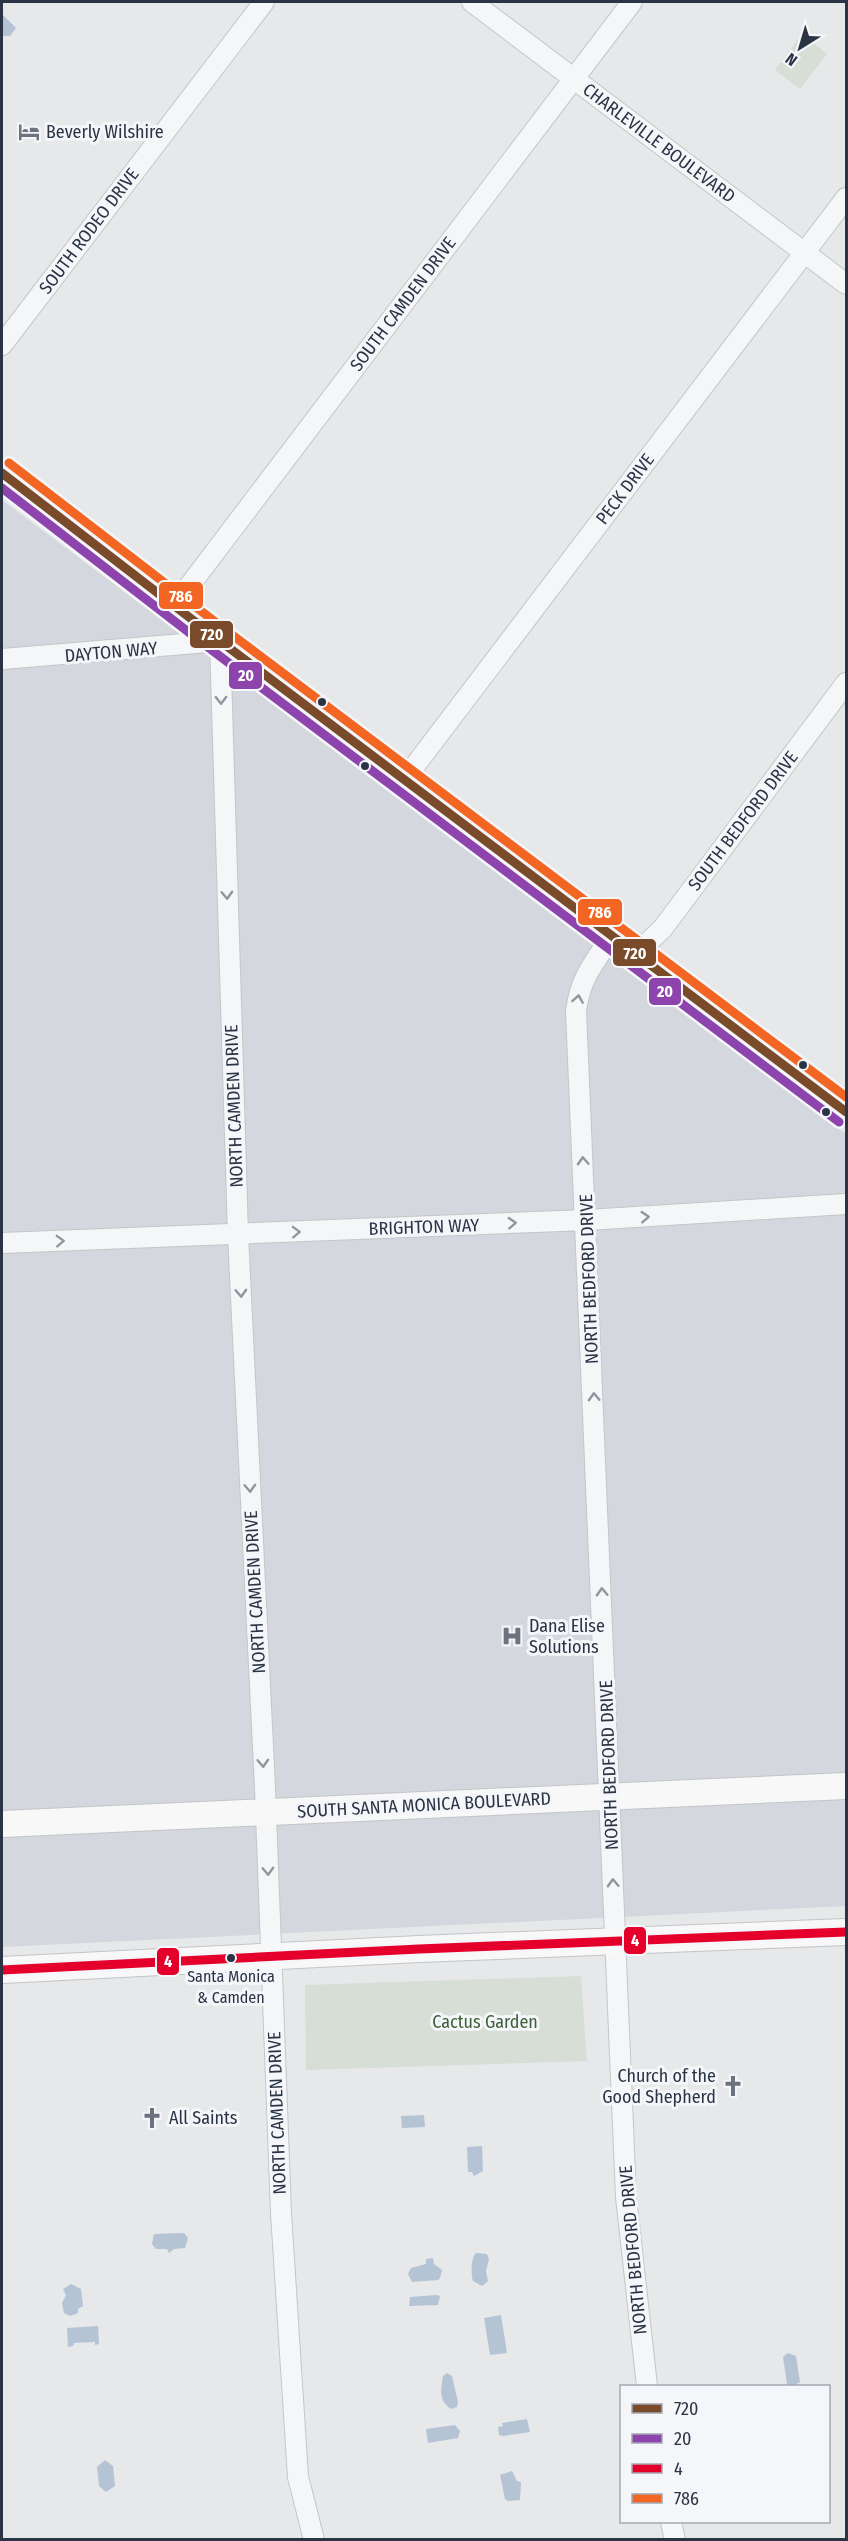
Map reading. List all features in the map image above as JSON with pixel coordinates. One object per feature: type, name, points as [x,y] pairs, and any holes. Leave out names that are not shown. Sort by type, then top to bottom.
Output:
[{"type":"main road","points":[[2,473],[220,641],[846,1112]]},
{"type":"main road","name":"SOUTH SANTA MONICA BOULEVARD","points":[[2,1824],[846,1786]]},
{"type":"main road","points":[[2,1970],[419,1949],[846,1932]]},
{"type":"street","name":"SOUTH RODEO DRIVE","points":[[2,345],[264,2]]},
{"type":"street","name":"CHARLEVILLE BOULEVARD","points":[[472,2],[846,284]]},
{"type":"street","name":"SOUTH CAMDEN DRIVE","points":[[174,606],[632,2]]},
{"type":"street","name":"PECK DRIVE","points":[[404,780],[846,198]]},
{"type":"street","name":"DAYTON WAY","points":[[2,659],[220,641]]},
{"type":"street","name":"NORTH CAMDEN DRIVE","points":[[220,641],[238,1235],[266,1812],[281,2213],[298,2477],[314,2540]]},
{"type":"street","name":"SOUTH BEDFORD DRIVE","points":[[636,954],[663,928],[846,683]]},
{"type":"street","name":"NORTH BEDFORD DRIVE","points":[[612,936],[585,976],[579,990],[576,1011],[587,1220],[626,2198],[647,2385]]},
{"type":"street","name":"BRIGHTON WAY","points":[[2,1244],[587,1220],[846,1204]]},
{"type":"street","points":[[760,1210],[774,1218],[846,1215]]},
{"type":"street","points":[[671,2523],[675,2540]]},
{"type":"shaded area","points":[[2,500],[846,1134],[846,1906],[2,1947]]},
{"type":"green space","points":[[802,34],[827,54],[800,89],[775,70]]},
{"type":"green space","name":"Cactus Garden","points":[[581,1976],[587,2061],[306,2070],[305,1985]]},
{"type":"water","points":[[2,14],[16,28],[10,36],[2,36]]},
{"type":"water","points":[[424,2115],[425,2127],[402,2128],[401,2116]]},
{"type":"water","points":[[482,2146],[483,2171],[474,2176],[472,2172],[468,2172],[467,2147]]},
{"type":"water","points":[[184,2233],[188,2238],[185,2248],[174,2249],[169,2253],[167,2249],[156,2249],[152,2244],[154,2234]]},
{"type":"water","points":[[476,2253],[487,2254],[489,2259],[486,2271],[488,2281],[482,2286],[472,2278],[472,2262]]},
{"type":"water","points":[[433,2258],[434,2264],[442,2270],[440,2278],[412,2282],[408,2274],[411,2268],[426,2264],[426,2259]]},
{"type":"water","points":[[71,2284],[81,2289],[83,2306],[78,2309],[78,2313],[70,2316],[64,2313],[62,2303],[66,2295],[63,2289]]},
{"type":"water","points":[[440,2296],[438,2305],[409,2306],[410,2297]]},
{"type":"water","points":[[501,2315],[507,2353],[490,2355],[484,2318]]},
{"type":"water","points":[[98,2326],[99,2344],[95,2345],[95,2342],[74,2343],[73,2346],[68,2347],[67,2328]]},
{"type":"water","points":[[788,2353],[796,2356],[800,2382],[795,2385],[787,2384],[783,2357]]},
{"type":"water","points":[[447,2373],[452,2376],[458,2402],[457,2407],[451,2409],[444,2402],[441,2394],[443,2376]]},
{"type":"water","points":[[527,2419],[530,2432],[499,2435],[498,2427],[503,2426],[502,2423]]},
{"type":"water","points":[[455,2425],[460,2431],[458,2438],[428,2443],[426,2429]]},
{"type":"water","points":[[105,2460],[113,2466],[115,2486],[106,2492],[99,2486],[97,2467]]},
{"type":"water","points":[[512,2471],[517,2481],[521,2482],[520,2500],[508,2501],[505,2499],[500,2475]]},
{"type":"transit line","name":"786","points":[[9,463],[227,631],[846,1097]]},
{"type":"transit line","name":"720","points":[[2,473],[220,641],[846,1112]]},
{"type":"transit line","name":"20","points":[[2,488],[213,651],[839,1122]]},
{"type":"transit line","name":"4","points":[[2,1970],[419,1949],[846,1932]]},
{"type":"place","name":"Beverly Wilshire","points":[[29,132]]},
{"type":"place","name":"Dana Elise Solutions","points":[[512,1636]]},
{"type":"place","name":"Santa Monica & Camden","points":[[231,1958]]},
{"type":"place","name":"Church of the Good Shepherd","points":[[733,2086]]},
{"type":"place","name":"All Saints","points":[[152,2118]]}]
